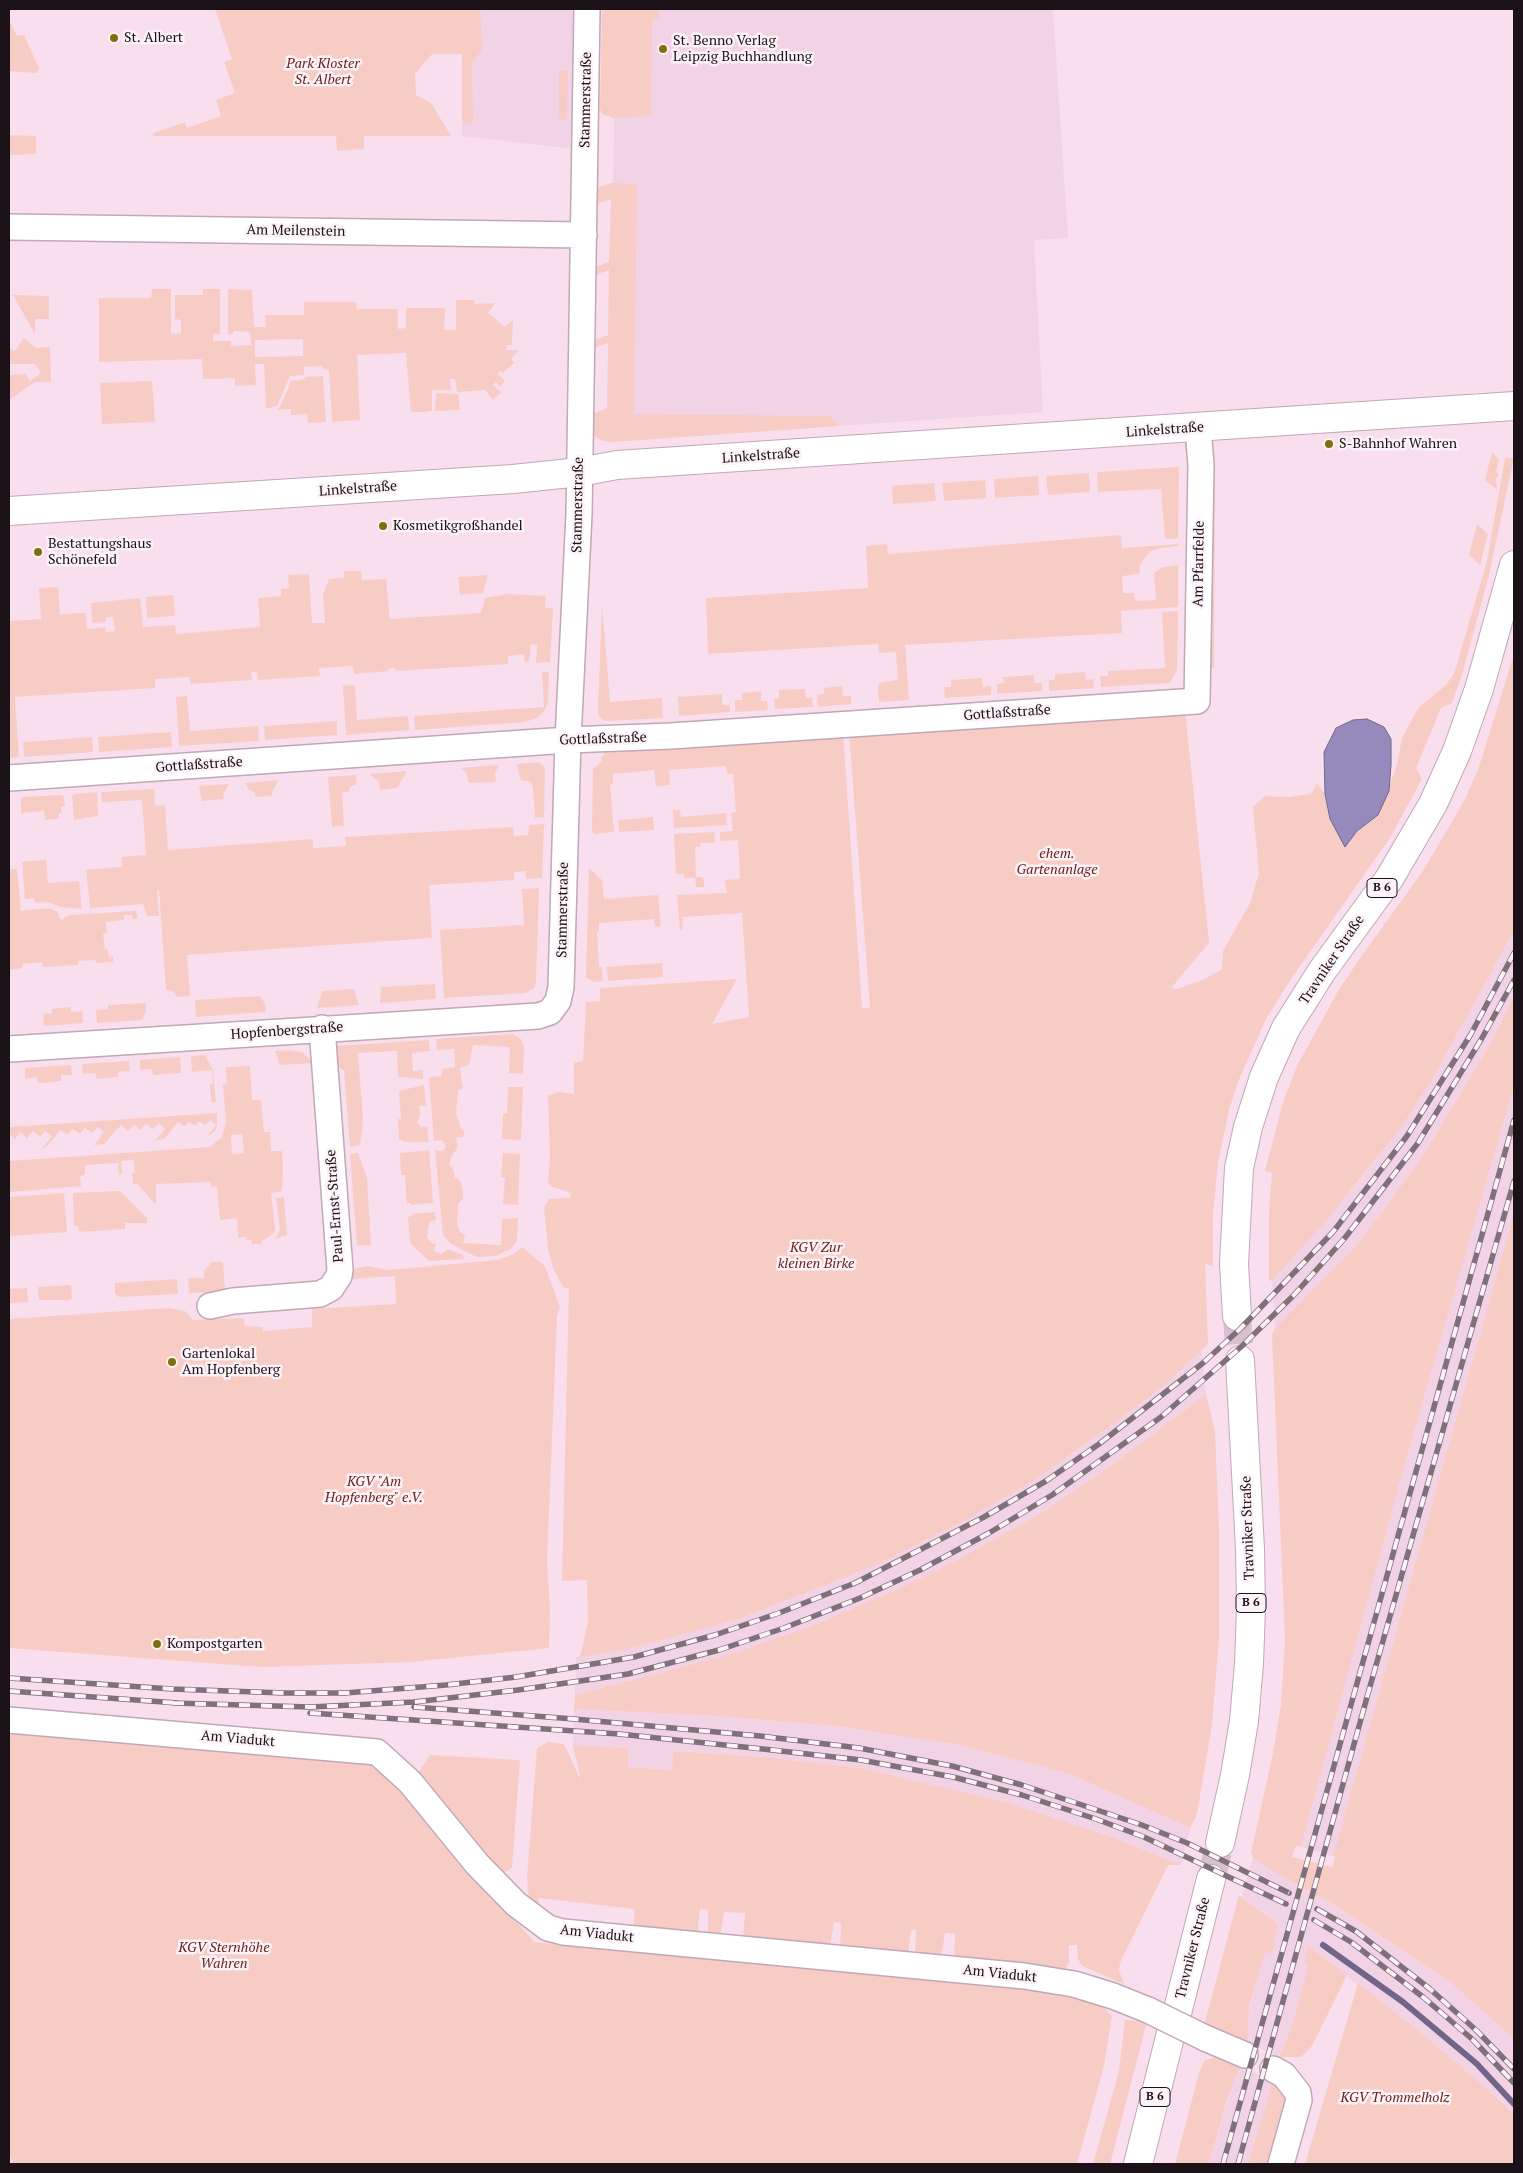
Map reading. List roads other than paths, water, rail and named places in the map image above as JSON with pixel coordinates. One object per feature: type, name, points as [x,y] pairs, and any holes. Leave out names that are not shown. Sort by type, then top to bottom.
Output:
[{"type":"main road","name":"Linkelstraße","points":[[9,511],[513,479],[580,472],[617,465],[1514,406]]},
{"type":"main road","name":"Travniker Straße","points":[[1237,1316],[1234,1264],[1240,1168],[1248,1127],[1264,1078],[1286,1028],[1322,971],[1389,879],[1433,804],[1457,751],[1479,689],[1514,565]]},
{"type":"main road","name":"Travniker Straße","points":[[1220,1843],[1235,1775],[1244,1721],[1250,1664],[1250,1549],[1240,1360]]},
{"type":"main road","name":"Travniker Straße","points":[[1138,2164],[1211,1879]]},
{"type":"street","name":"Stammerstraße","points":[[558,1001],[561,987],[568,740],[580,472],[579,438],[587,9]]},
{"type":"street","name":"Am Meilenstein","points":[[9,227],[584,235]]},
{"type":"street","name":"Am Pfarrfelde","points":[[1197,701],[1201,465],[1198,428]]},
{"type":"street","name":"Gottlaßstraße","points":[[9,778],[568,740],[671,736],[1197,701]]},
{"type":"street","name":"Hopfenbergstraße","points":[[9,1049],[538,1016],[550,1012],[558,1001]]},
{"type":"street","name":"Paul-Ernst-Straße","points":[[210,1306],[233,1301],[320,1294],[331,1288],[339,1276],[322,1028]]},
{"type":"street","name":"Am Viadukt","points":[[9,1720],[377,1752],[410,1782],[477,1864],[516,1904],[548,1928],[1024,1976],[1074,1984],[1113,1996],[1148,2010],[1244,2055]]},
{"type":"street","points":[[1274,2069],[1284,2075],[1298,2093],[1299,2100],[1281,2164]]},
{"type":"waterway","points":[[1323,1945],[1403,2002],[1477,2064],[1514,2104]]},
{"type":"tunnel","points":[[1237,1316],[1240,1360]]},
{"type":"tunnel","points":[[1211,1879],[1220,1843]]},
{"type":"railway","points":[[9,1678],[172,1689],[284,1693],[345,1693],[446,1685],[516,1677],[634,1657],[715,1635],[779,1613],[855,1583],[984,1517],[1046,1481],[1099,1444],[1203,1363],[1240,1329],[1333,1232],[1407,1136],[1471,1034],[1514,953]]},
{"type":"railway","points":[[173,1703],[310,1707],[414,1702],[518,1690],[628,1674],[719,1650],[784,1628],[860,1598],[920,1570],[989,1533],[1052,1495],[1161,1417],[1242,1346],[1294,1295],[1344,1239],[1418,1143],[1482,1038],[1514,980]]},
{"type":"railway","points":[[1223,2164],[1514,1120]]},
{"type":"railway","points":[[1238,2164],[1369,1690],[1514,1181]]},
{"type":"railway","points":[[9,1691],[178,1703]]},
{"type":"railway","points":[[414,1707],[760,1736],[859,1748],[952,1766],[1022,1785],[1142,1825],[1187,1843],[1289,1893]]},
{"type":"railway","points":[[310,1713],[619,1734],[861,1760],[953,1777],[1022,1795],[1144,1837],[1286,1904]]},
{"type":"railway","points":[[1317,1909],[1357,1932],[1430,1989],[1476,2030],[1514,2069]]},
{"type":"railway","points":[[1314,1920],[1351,1942],[1423,1997],[1472,2039],[1514,2083]]},
{"type":"place","name":"St. Albert","points":[[114,38]]},
{"type":"place","name":"St. Benno Verlag Leipzig Buchhandlung","points":[[663,49]]},
{"type":"place","name":"S-Bahnhof Wahren","points":[[1329,444]]},
{"type":"place","name":"Kosmetikgroßhandel","points":[[383,526]]},
{"type":"place","name":"Bestattungshaus Schönefeld","points":[[38,552]]},
{"type":"place","name":"Gartenlokal Am Hopfenberg","points":[[172,1362]]},
{"type":"place","name":"Kompostgarten","points":[[157,1644]]},
{"type":"park label","name":"Park Kloster St. Albert","points":[[323,72]]},
{"type":"park label","name":"ehem. Gartenanlage","points":[[1057,862]]},
{"type":"park label","name":"KGV Zur kleinen Birke","points":[[816,1256]]},
{"type":"park label","name":"KGV \"Am Hopfenberg\" e.V.","points":[[374,1490]]},
{"type":"park label","name":"KGV Sternhöhe Wahren","points":[[224,1956]]},
{"type":"park label","name":"KGV Trommelholz","points":[[1395,2098]]}]
